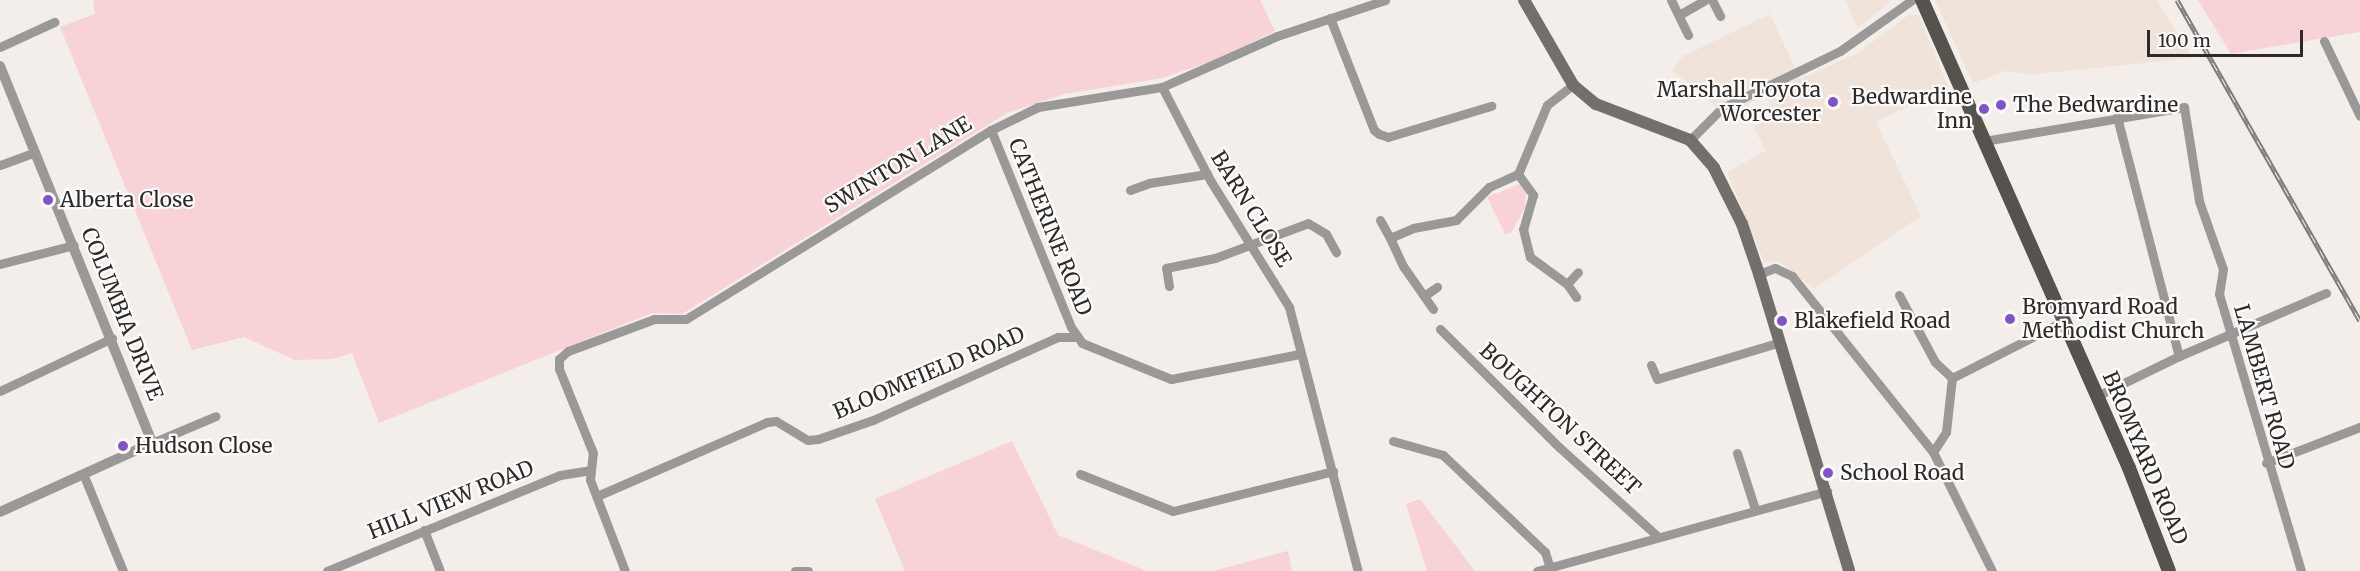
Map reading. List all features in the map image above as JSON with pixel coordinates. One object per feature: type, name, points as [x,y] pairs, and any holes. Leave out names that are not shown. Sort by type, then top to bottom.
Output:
[{"type":"main road","points":[[1524,0],[1573,86],[1596,104],[1690,140],[1703,152],[1728,195],[1759,274],[1850,571]]},
{"type":"main road","name":"BROMYARD ROAD","points":[[1922,0],[2097,396],[2169,571]]},
{"type":"street","name":"SWINTON LANE","points":[[625,571],[597,496],[591,470],[593,453],[559,369],[559,359],[567,351],[654,319],[686,320],[991,130],[1038,107],[1067,100],[1161,87],[1277,36],[1385,0]]},
{"type":"street","points":[[1671,0],[1688,35]]},
{"type":"street","points":[[1679,15],[1705,0]]},
{"type":"street","points":[[1712,0],[1720,16]]},
{"type":"street","points":[[1690,140],[1722,108],[1840,51],[1912,0]]},
{"type":"street","points":[[1330,18],[1374,130],[1379,134],[1388,137],[1491,106]]},
{"type":"street","points":[[0,46],[54,22]]},
{"type":"street","points":[[44,27],[48,36]]},
{"type":"street","points":[[2324,41],[2360,116]]},
{"type":"street","name":"COLUMBIA DRIVE","points":[[0,66],[112,338],[152,443]]},
{"type":"street","points":[[1390,238],[1413,228],[1456,220],[1489,187],[1518,174],[1548,105],[1573,86]]},
{"type":"street","name":"BARN CLOSE","points":[[1161,87],[1207,174],[1289,307],[1358,571]]},
{"type":"street","name":"LAMBERT ROAD","points":[[2117,117],[2184,107],[2199,201],[2223,269],[2219,294],[2229,334],[2266,463],[2301,571]]},
{"type":"street","points":[[1984,141],[2117,117],[2179,356]]},
{"type":"street","name":"CATHERINE ROAD","points":[[991,130],[1077,337]]},
{"type":"street","points":[[0,165],[35,152]]},
{"type":"street","points":[[1130,190],[1149,183],[1207,174]]},
{"type":"street","points":[[1518,174],[1533,195],[1523,229],[1530,257],[1567,284],[1576,297]]},
{"type":"street","points":[[1380,220],[1433,309]]},
{"type":"street","points":[[1169,286],[1166,268],[1215,258],[1248,243],[1308,223],[1326,234],[1336,252]]},
{"type":"street","points":[[0,264],[74,244]]},
{"type":"street","points":[[1759,274],[1775,268],[1792,276],[1932,452],[1992,571]]},
{"type":"street","points":[[1567,284],[1578,272]]},
{"type":"street","points":[[1424,296],[1437,287]]},
{"type":"street","points":[[2097,396],[2179,356],[2326,293]]},
{"type":"street","points":[[1899,295],[1935,362],[1952,378]]},
{"type":"street","points":[[1952,378],[2064,321]]},
{"type":"street","name":"BOUGHTON STREET","points":[[1440,329],[1559,447],[1656,535]]},
{"type":"street","points":[[1077,337],[1082,343],[1171,379],[1300,354]]},
{"type":"street","name":"BLOOMFIELD ROAD","points":[[597,496],[767,422],[776,421],[808,440],[818,439],[873,420],[1050,340],[1077,337]]},
{"type":"street","points":[[0,391],[112,338]]},
{"type":"street","points":[[1651,365],[1657,379],[1780,342]]},
{"type":"street","points":[[1932,452],[1946,432],[1952,378]]},
{"type":"street","points":[[0,512],[216,416]]},
{"type":"street","points":[[2266,463],[2360,427]]},
{"type":"street","points":[[1393,441],[1443,455],[1545,552],[1550,568]]},
{"type":"street","points":[[1737,453],[1755,508]]},
{"type":"street","name":"HILL VIEW ROAD","points":[[327,571],[560,475],[591,470]]},
{"type":"street","points":[[1080,474],[1173,511],[1333,471]]},
{"type":"street","points":[[84,476],[123,571]]},
{"type":"street","points":[[1538,571],[1656,535],[1827,490]]},
{"type":"street","points":[[424,530],[441,571]]},
{"type":"shaded area","points":[[93,0],[1260,0],[1275,31],[1217,59],[1163,78],[1065,94],[1007,113],[682,314],[652,313],[379,423],[352,353],[333,359],[295,360],[244,337],[192,350],[60,27],[95,14]]},
{"type":"shaded area","points":[[1845,0],[1892,0],[1858,28]]},
{"type":"shaded area","points":[[1935,0],[2157,0],[2193,58],[2028,75],[2005,71],[1973,83]]},
{"type":"shaded area","points":[[2198,0],[2360,0],[2360,32],[2231,54]]},
{"type":"shaded area","points":[[1770,14],[1800,79],[1856,54],[1908,15],[1919,15],[1948,86],[1876,122],[1921,216],[1814,289],[1779,262],[1764,262],[1727,172],[1765,151],[1754,126],[1775,115],[1766,95],[1727,116],[1672,70],[1683,56]]},
{"type":"shaded area","points":[[1520,184],[1526,193],[1525,207],[1511,233],[1505,234],[1487,197]]},
{"type":"shaded area","points":[[1012,441],[1058,535],[1147,571],[905,571],[875,499]]},
{"type":"shaded area","points":[[1420,499],[1475,571],[1427,571],[1406,504]]},
{"type":"shaded area","points":[[1288,551],[1292,571],[1213,571]]},
{"type":"railway","points":[[2177,0],[2360,321]]},
{"type":"place","name":"Marshall Toyota Worcester","points":[[1833,102]]},
{"type":"place","name":"The Bedwardine","points":[[2001,105]]},
{"type":"place","name":"Bedwardine Inn","points":[[1984,109]]},
{"type":"place","name":"Alberta Close","points":[[48,200]]},
{"type":"place","name":"Bromyard Road Methodist Church","points":[[2010,319]]},
{"type":"place","name":"Blakefield Road","points":[[1782,321]]},
{"type":"place","name":"Hudson Close","points":[[123,446]]},
{"type":"place","name":"School Road","points":[[1828,473]]}]
